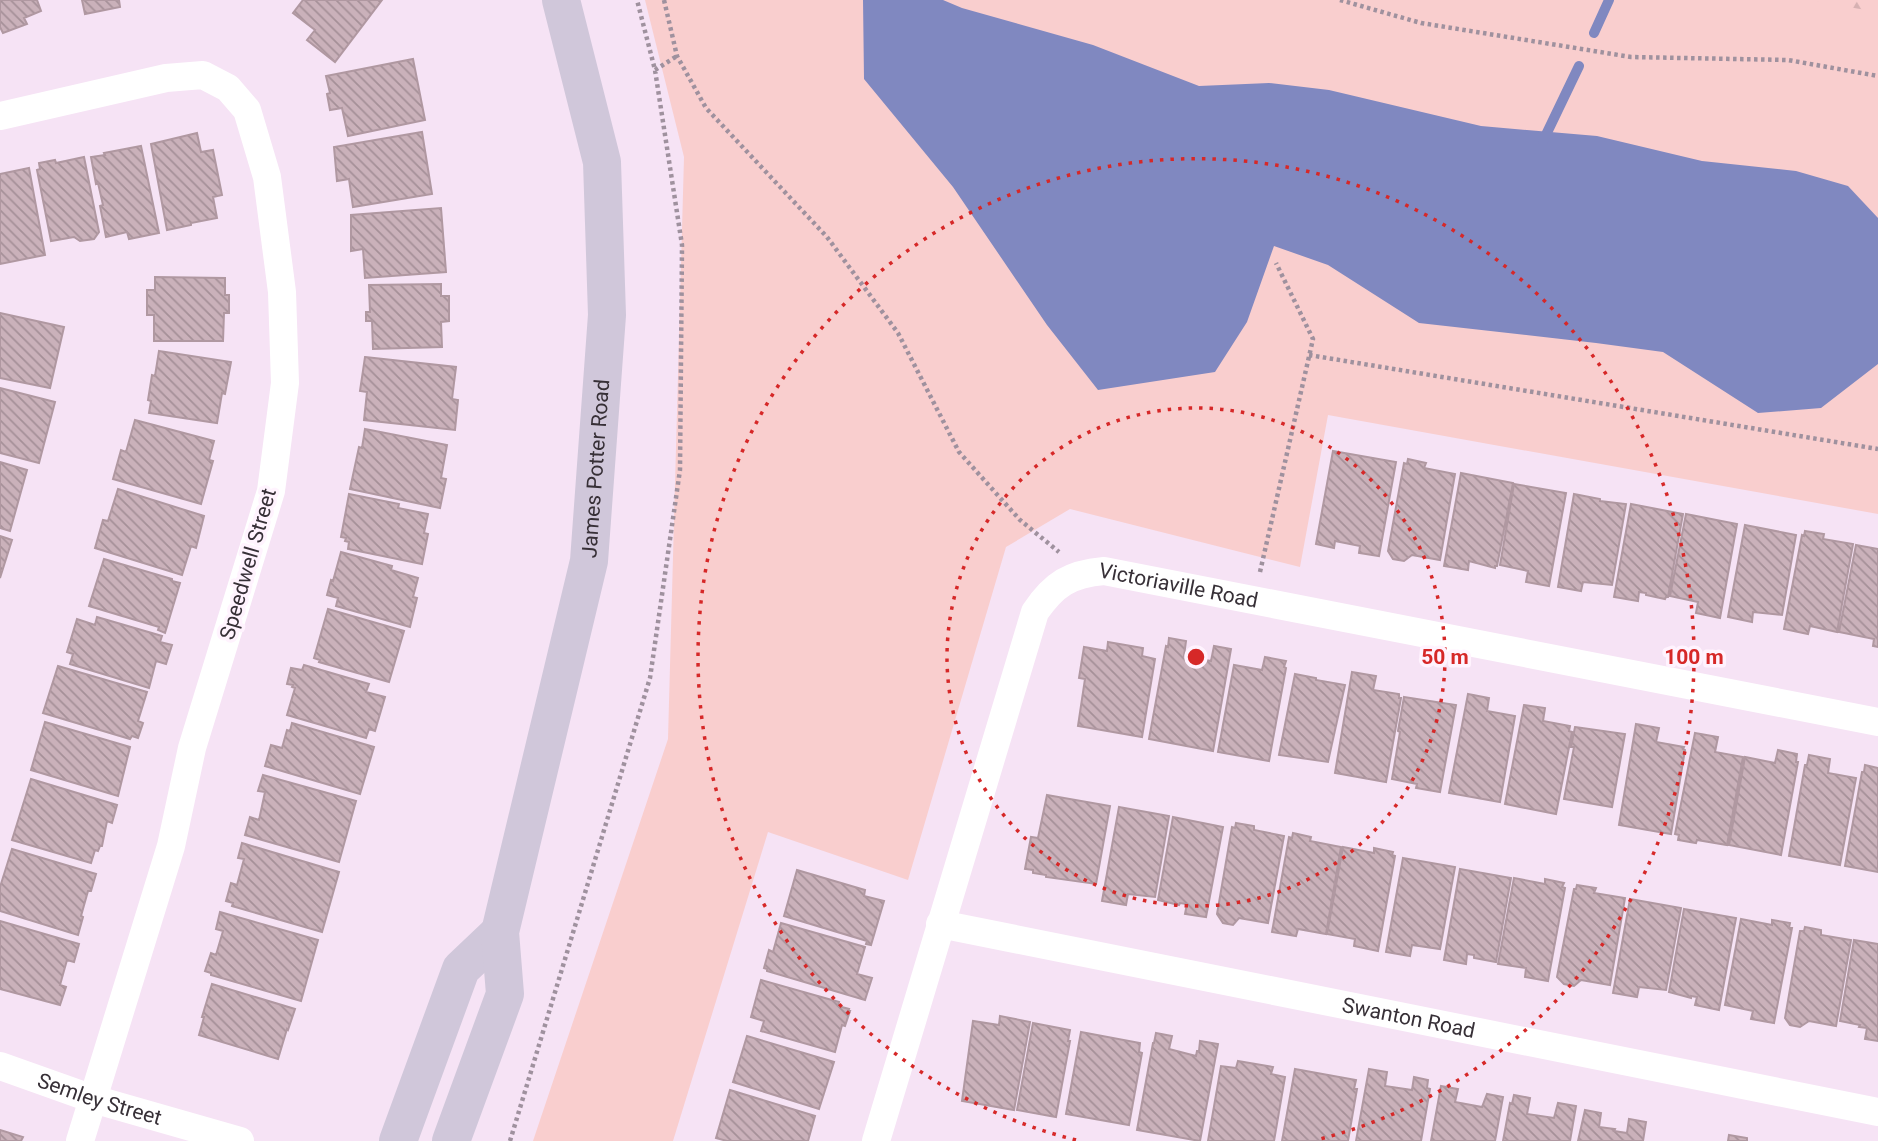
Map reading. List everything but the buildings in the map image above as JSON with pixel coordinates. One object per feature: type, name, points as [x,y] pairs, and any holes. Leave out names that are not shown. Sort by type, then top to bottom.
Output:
[{"type":"main road","name":"James Potter Road","points":[[451,1141],[505,994],[500,933],[589,561],[607,315],[603,162],[561,0]]},
{"type":"main road","points":[[398,1141],[461,969],[500,933]]},
{"type":"street","name":"Speedwell Street","points":[[0,116],[166,78],[202,75],[228,88],[247,110],[267,177],[282,292],[285,383],[271,491],[192,748],[171,846],[80,1141]]},
{"type":"street","name":"Victoriaville Road","points":[[876,1141],[1035,612],[1047,595],[1063,581],[1083,573],[1104,571],[1878,722]]},
{"type":"street","name":"Swanton Road","points":[[940,925],[1878,1112]]},
{"type":"street","name":"Semley Street","points":[[0,1066],[93,1099],[240,1141]]},
{"type":"path","points":[[510,1141],[650,678],[680,470],[682,245],[655,70],[637,0]]},
{"type":"path","points":[[664,0],[677,56],[706,108],[827,237],[898,332],[959,452],[1020,520],[1083,573]]},
{"type":"path","points":[[1340,0],[1421,23],[1631,57],[1788,60],[1878,76]]},
{"type":"path","points":[[655,70],[677,56]]},
{"type":"path","points":[[1253,600],[1313,339],[1276,263]]},
{"type":"path","points":[[1309,355],[1878,449]]},
{"type":"green space","points":[[645,0],[1878,0],[1878,514],[1328,415],[1300,567],[1070,509],[1006,547],[908,880],[768,832],[673,1141],[533,1141],[668,739],[684,157]]},
{"type":"green space","points":[[1807,0],[1878,0],[1878,12]]},
{"type":"water","points":[[863,0],[943,0],[962,8],[1093,45],[1199,86],[1269,83],[1329,90],[1481,126],[1597,136],[1702,161],[1796,171],[1848,186],[1878,218],[1878,364],[1821,408],[1758,413],[1663,352],[1419,323],[1328,265],[1274,246],[1247,322],[1215,372],[1098,390],[1047,325],[953,187],[864,79]]},
{"type":"waterway","points":[[1594,33],[1609,0]]},
{"type":"waterway","points":[[1543,141],[1579,66]]}]
